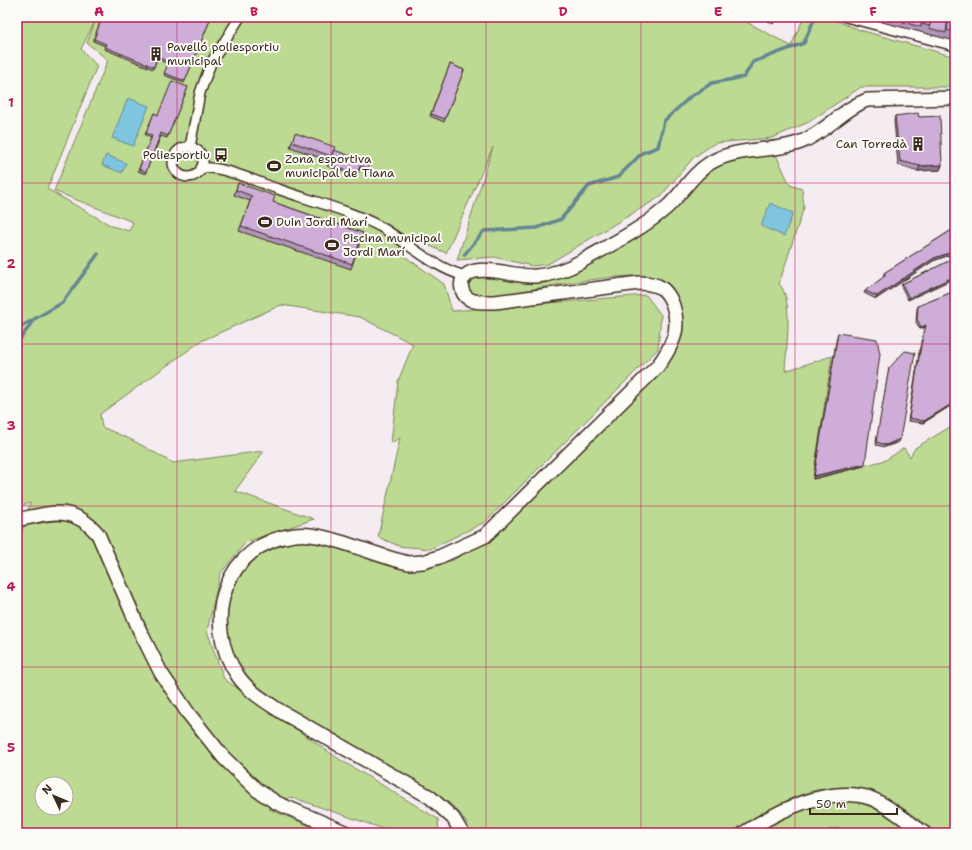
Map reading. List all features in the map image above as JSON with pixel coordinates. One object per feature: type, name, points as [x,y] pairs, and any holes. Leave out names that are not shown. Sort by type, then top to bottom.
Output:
[{"type":"street","points":[[190,147],[200,93],[211,63],[240,17]]},
{"type":"street","points":[[846,17],[955,46]]},
{"type":"street","points":[[462,833],[453,818],[430,797],[262,699],[239,678],[225,653],[220,630],[223,596],[232,574],[244,559],[253,551],[280,538],[296,534],[321,536],[409,563],[423,562],[439,557],[485,536],[657,367],[667,352],[674,336],[675,313],[672,302],[667,293],[658,286],[639,283],[495,302],[478,302],[464,295],[461,285],[465,276],[473,271],[482,270],[529,277],[558,272],[581,261],[650,220],[673,203],[705,166],[720,158],[789,146],[801,142],[827,128],[857,104],[867,100],[955,98]]},
{"type":"street","points":[[190,147],[195,148],[203,160],[201,168],[194,175],[188,176],[179,173],[175,168],[174,158],[180,149],[190,147]]},
{"type":"street","points":[[201,168],[208,168],[239,176],[360,217],[392,234],[449,271],[465,276]]},
{"type":"street","points":[[17,520],[55,512],[71,514],[89,524],[98,534],[140,632],[161,673],[188,713],[224,758],[257,790],[277,803],[347,833]]},
{"type":"street","points":[[744,833],[765,820],[797,805],[824,798],[851,794],[870,798],[881,803],[924,833]]},
{"type":"green space","points":[[17,17],[744,17],[743,20],[791,46],[804,17],[827,17],[860,30],[955,57],[955,87],[861,87],[809,122],[772,138],[715,143],[694,157],[660,197],[548,264],[532,266],[494,257],[457,260],[493,147],[446,253],[407,236],[397,251],[444,284],[452,311],[646,295],[661,315],[658,349],[485,522],[430,549],[399,546],[378,537],[400,438],[391,443],[398,381],[413,344],[360,317],[281,305],[201,341],[100,414],[102,427],[134,441],[173,463],[264,451],[235,491],[314,519],[246,542],[220,574],[207,631],[224,679],[339,759],[438,819],[439,833],[395,833],[291,797],[269,809],[327,833],[17,833],[17,533],[22,532],[30,503],[17,507]],"holes":[[[96,19],[87,43],[108,60],[54,191],[133,222],[129,231],[112,226],[47,189],[97,66],[81,49]]]},
{"type":"green space","points":[[777,154],[776,155],[790,185],[802,189],[804,207],[779,284],[784,291],[788,312],[785,371],[832,356],[813,479],[886,460],[904,448],[910,457],[915,448],[955,424],[955,833],[939,833],[868,790],[843,787],[816,790],[792,798],[730,833],[470,833],[464,819],[448,802],[264,694],[242,670],[236,660],[228,640],[225,618],[229,597],[235,584],[250,563],[270,549],[282,544],[295,541],[321,542],[433,565],[453,560],[471,549],[510,520],[667,365],[674,352],[677,340],[677,302],[672,289],[668,285],[659,279],[646,276],[602,278],[483,298],[472,294],[466,284],[477,276],[528,280],[587,263],[697,178],[718,164],[741,157]]},
{"type":"green space","points":[[848,800],[867,805],[875,809],[890,817],[913,833],[856,833],[838,828],[828,830],[826,833],[757,833],[778,820],[800,810],[823,803]]},
{"type":"water","points":[[128,98],[149,106],[133,146],[112,138]]},
{"type":"water","points":[[106,155],[126,163],[122,173],[102,165]]},
{"type":"water","points":[[770,203],[793,213],[784,236],[761,226]]},
{"type":"building","name":"Pavelló poliesportiu municipal","points":[[102,17],[203,17],[210,20],[185,81],[164,73],[169,62],[157,57],[154,67],[105,47],[106,44],[94,39]]},
{"type":"building","points":[[777,17],[774,22],[768,18]]},
{"type":"building","points":[[905,17],[922,17],[921,27],[903,22]]},
{"type":"building","points":[[923,17],[932,17],[930,26],[922,24]]},
{"type":"building","points":[[932,17],[948,17],[946,33],[929,28]]},
{"type":"building","points":[[949,17],[955,17],[955,32],[947,30]]},
{"type":"building","points":[[450,64],[464,70],[445,119],[431,114]]},
{"type":"building","points":[[172,81],[188,87],[168,136],[161,133],[146,172],[139,169],[152,136],[146,133],[154,113],[158,115]]},
{"type":"building","name":"Can Torredà","points":[[918,113],[919,117],[940,116],[942,165],[920,166],[900,161],[895,116]]},
{"type":"building","points":[[295,133],[335,147],[331,156],[292,142]]},
{"type":"building","points":[[334,150],[370,163],[368,168],[360,166],[357,174],[328,164]]},
{"type":"building","points":[[238,183],[275,196],[273,202],[363,233],[352,264],[241,226],[252,196],[236,190]]},
{"type":"building","points":[[955,228],[955,251],[934,258],[877,296],[865,291],[886,275],[884,273]]},
{"type":"building","points":[[955,258],[955,276],[909,298],[902,284]]},
{"type":"building","points":[[955,291],[955,402],[924,421],[909,418],[921,345],[926,325],[921,327],[917,319],[918,306]]},
{"type":"building","points":[[838,333],[877,339],[880,354],[865,464],[814,476]]},
{"type":"building","points":[[905,351],[915,353],[900,439],[886,445],[876,442],[889,368]]},
{"type":"waterway","points":[[464,255],[484,231],[537,228],[561,219],[589,186],[618,177],[642,153],[658,147],[664,121],[690,97],[712,83],[744,77],[753,62],[804,43],[815,17]]},
{"type":"waterway","points":[[17,329],[62,303],[98,254]]},
{"type":"waterway","points":[[17,343],[32,323]]},
{"type":"place","name":"Pavelló poliesportiu municipal","points":[[156,54]]},
{"type":"place","name":"Can Torredà","points":[[918,144]]},
{"type":"place","name":"Poliesportiu","points":[[221,155]]},
{"type":"place","name":"Zona esportiva municipal de Tiana","points":[[274,166]]},
{"type":"place","name":"Duin Jordi Marí","points":[[265,222]]},
{"type":"place","name":"Piscina municipal Jordi Marí","points":[[332,245]]}]
